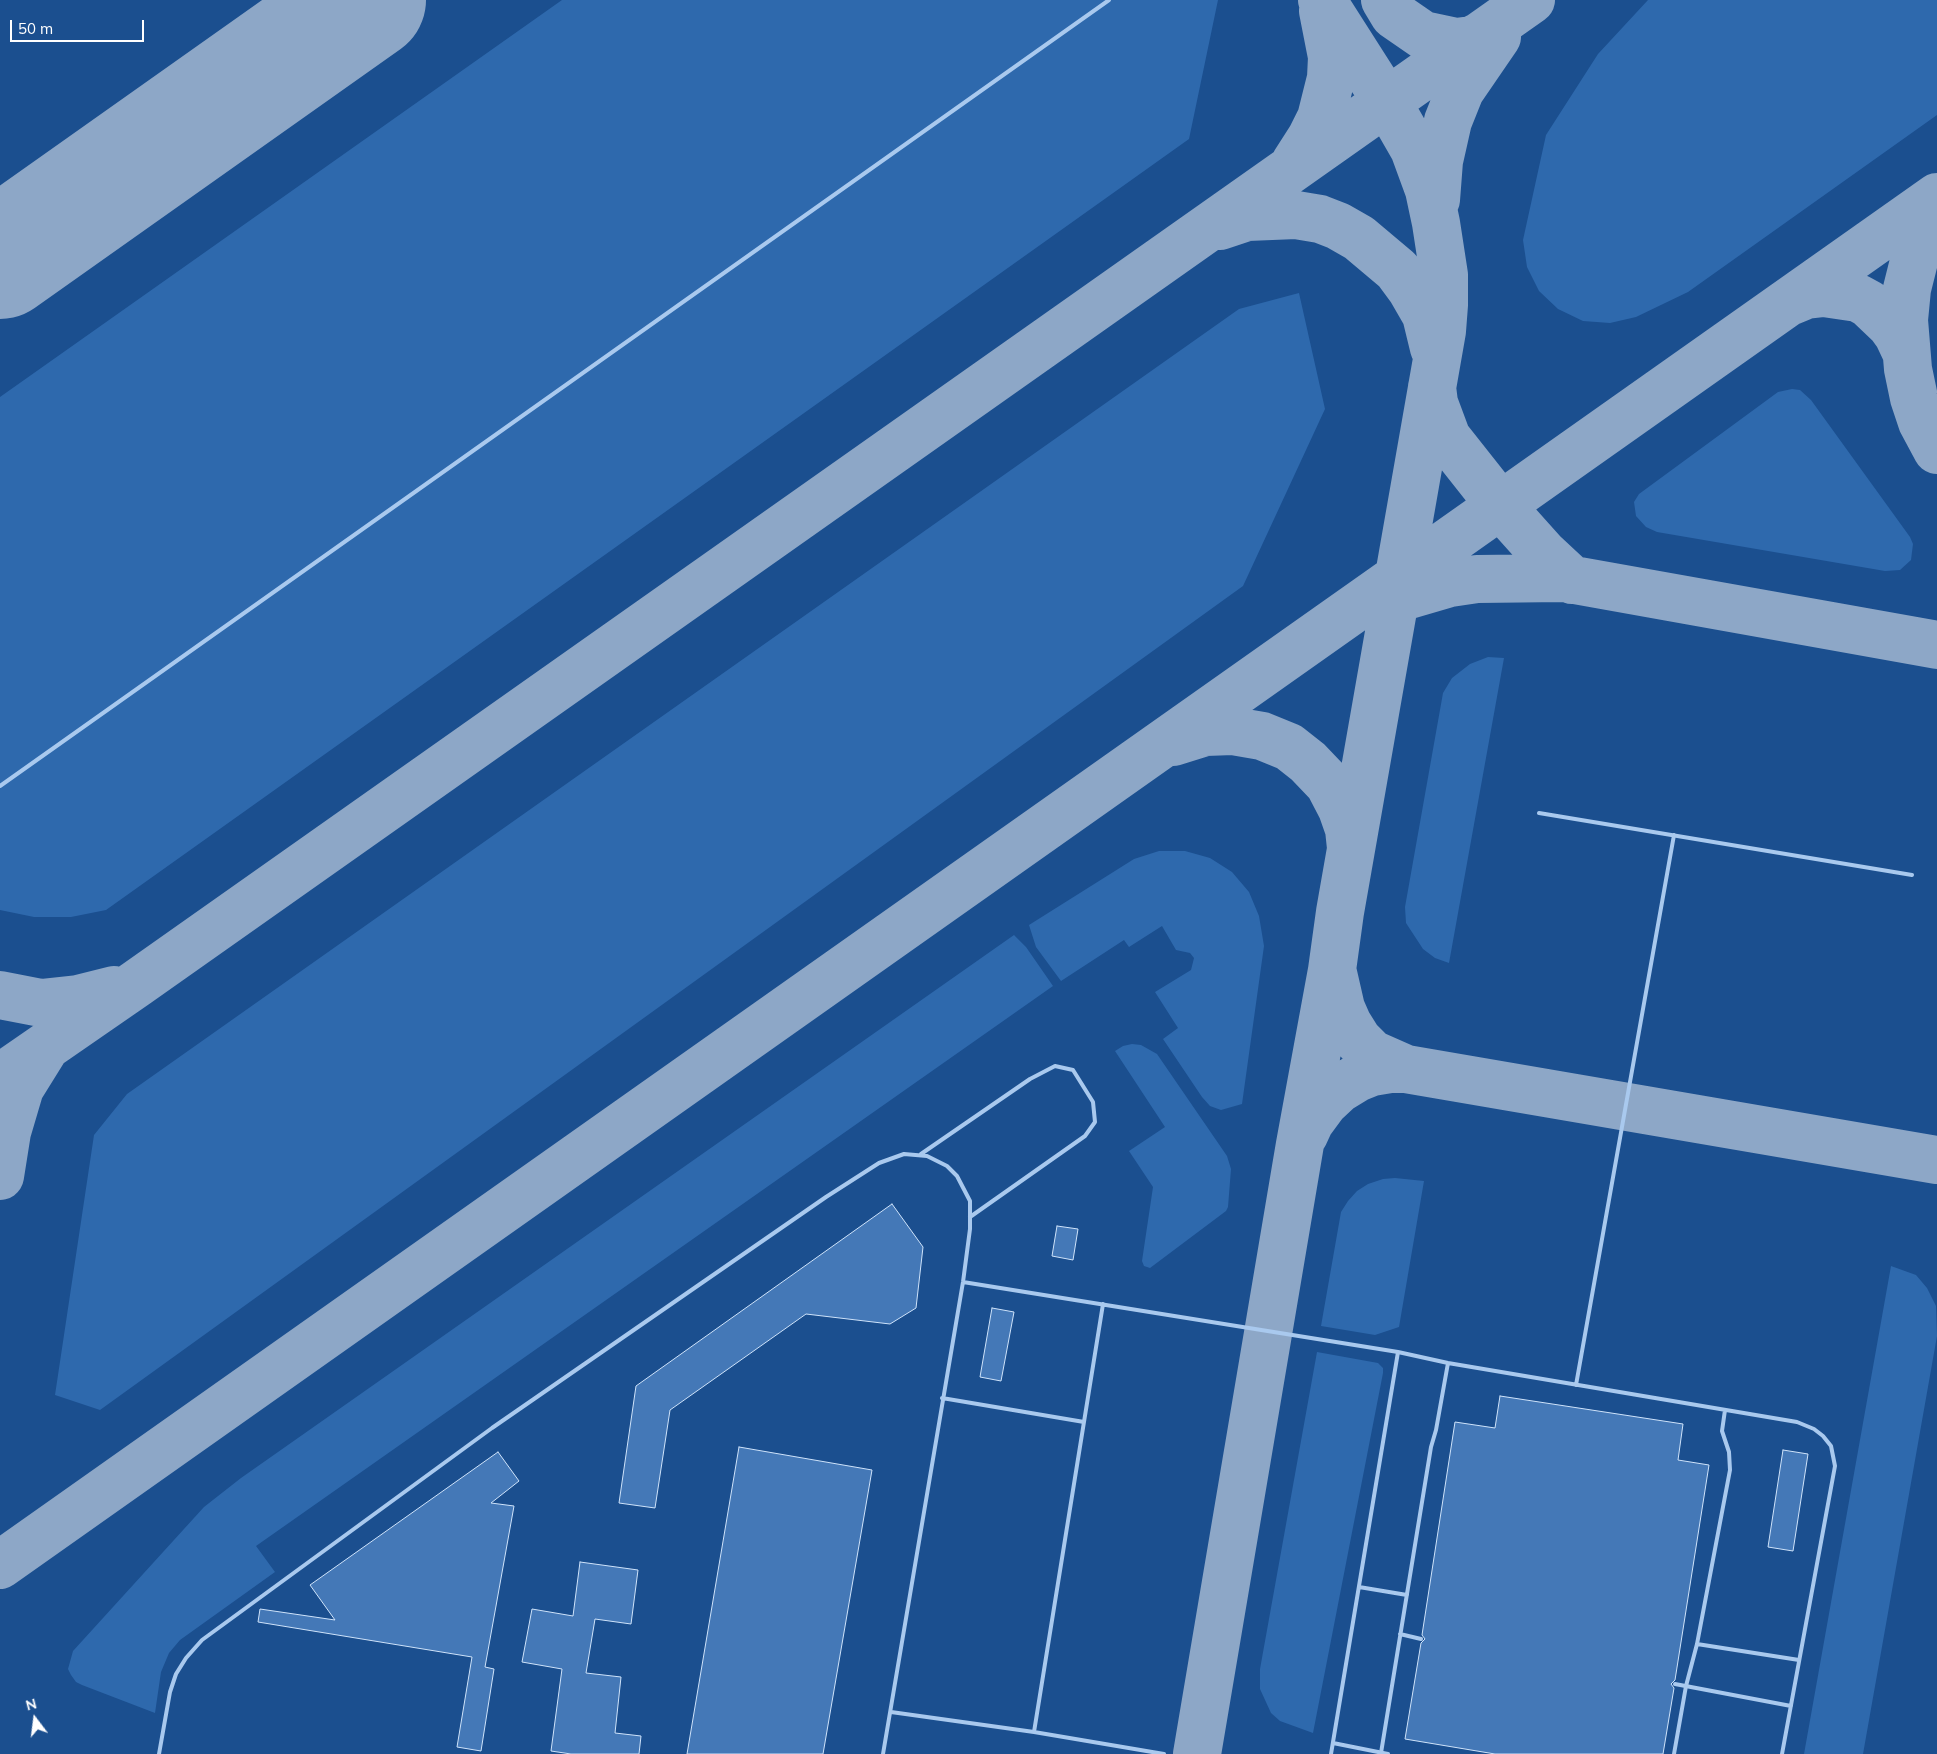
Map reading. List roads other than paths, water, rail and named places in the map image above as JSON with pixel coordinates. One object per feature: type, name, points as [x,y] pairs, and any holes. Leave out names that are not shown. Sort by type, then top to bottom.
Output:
[{"type":"lane","points":[[0,786],[1109,0]]},
{"type":"lane","points":[[1539,813],[1912,875]]},
{"type":"lane","points":[[1576,1385],[1674,835]]},
{"type":"lane","points":[[920,1155],[1030,1079],[1055,1066],[1073,1070],[1084,1084],[1093,1102],[1095,1122],[1085,1136],[970,1216]]},
{"type":"lane","points":[[160,1754],[170,1692],[176,1674],[186,1658],[202,1640],[492,1428],[826,1197],[879,1163],[904,1154],[927,1156],[947,1166],[957,1176],[970,1201],[970,1216],[963,1282],[883,1754]]},
{"type":"lane","points":[[963,1282],[1398,1352],[1448,1363],[1797,1422],[1814,1429],[1831,1446],[1835,1466],[1782,1754]]},
{"type":"lane","points":[[1034,1732],[1103,1304]]},
{"type":"lane","points":[[1331,1754],[1398,1352]]},
{"type":"lane","points":[[1381,1753],[1431,1447],[1436,1430],[1448,1363]]},
{"type":"lane","points":[[942,1398],[1084,1422]]},
{"type":"lane","points":[[1674,1754],[1730,1470],[1729,1452],[1722,1431],[1725,1410]]},
{"type":"lane","points":[[1359,1587],[1407,1594]]},
{"type":"lane","points":[[1400,1634],[1421,1639]]},
{"type":"lane","points":[[1697,1644],[1799,1660]]},
{"type":"lane","points":[[1675,1684],[1791,1706]]},
{"type":"lane","points":[[891,1712],[1034,1732],[1164,1754]]},
{"type":"lane","points":[[1332,1743],[1388,1754]]}]
